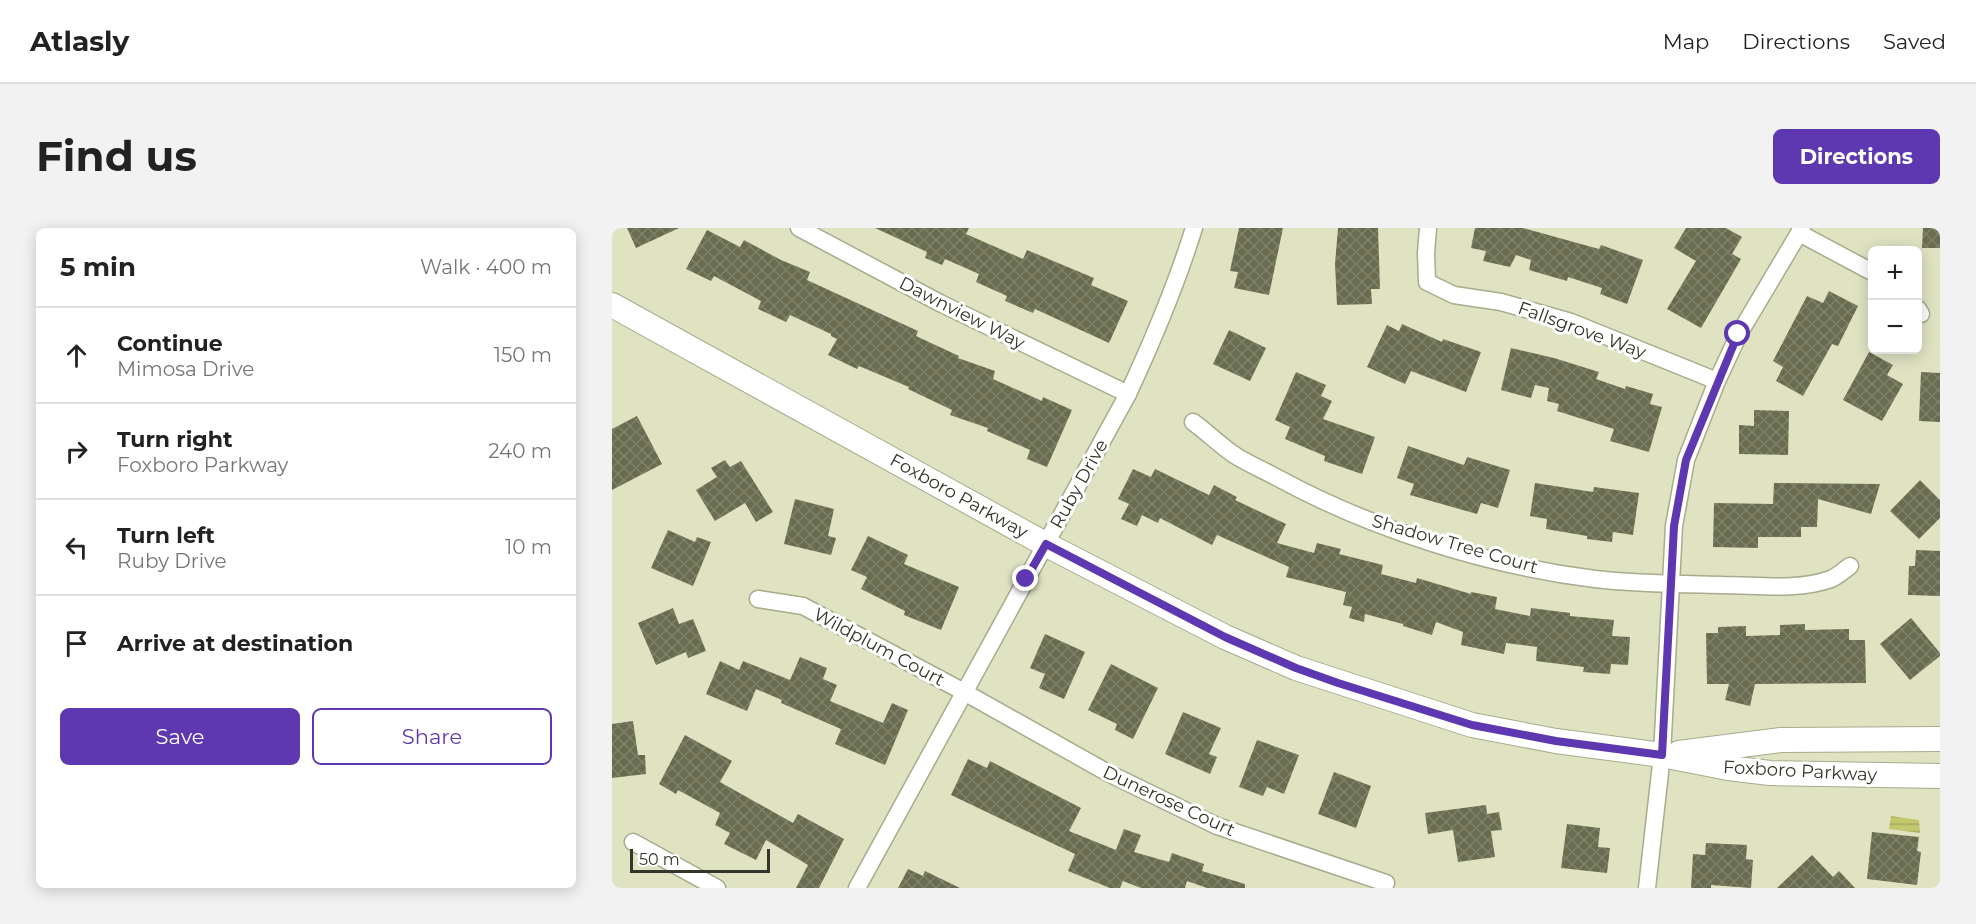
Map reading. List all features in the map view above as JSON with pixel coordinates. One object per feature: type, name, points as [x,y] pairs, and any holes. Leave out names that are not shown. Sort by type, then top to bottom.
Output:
[{"type":"main road","name":"Foxboro Parkway","points":[[612,305],[1046,544],[1225,637],[1296,668],[1338,683],[1472,725],[1556,741],[1662,755],[1728,768],[1770,773],[1940,776]]},
{"type":"main road","name":"Foxboro Parkway","points":[[1662,755],[1781,740],[1940,739]]},
{"type":"street","name":"Dawnview Way","points":[[799,228],[940,303],[1128,394]]},
{"type":"street","name":"Ruby Drive","points":[[857,888],[1128,394],[1156,334],[1181,271],[1194,228]]},
{"type":"street","name":"Fallsgrove Way","points":[[1428,228],[1427,282],[1454,295],[1501,302],[1571,322],[1717,381]]},
{"type":"street","points":[[1647,888],[1662,755],[1674,526],[1686,460],[1738,334],[1800,230],[1868,270]]},
{"type":"street","name":"Shadow Tree Court","points":[[1193,422],[1236,456],[1305,493],[1361,517],[1414,537],[1550,572],[1596,579],[1670,584],[1811,584],[1833,578],[1850,566]]},
{"type":"street","name":"Wildplum Court","points":[[758,599],[803,606],[964,692]]},
{"type":"street","name":"Dunerose Court","points":[[964,692],[1108,773],[1217,826],[1386,884]]},
{"type":"street","points":[[633,842],[717,888]]},
{"type":"shaded area","points":[[1891,816],[1919,820],[1920,833],[1889,829]]},
{"type":"building","points":[[627,228],[679,228],[636,248]]},
{"type":"building","points":[[875,228],[969,228],[966,234],[1023,259],[1027,250],[1094,278],[1091,285],[1128,301],[1109,343],[1035,309],[1033,313],[1005,301],[1007,296],[976,282],[979,274],[945,259],[942,265],[925,258],[927,252]]},
{"type":"building","points":[[1239,228],[1283,228],[1269,295],[1234,288],[1238,272],[1230,271]]},
{"type":"building","points":[[1338,228],[1378,228],[1380,289],[1371,289],[1372,304],[1337,305],[1335,264]]},
{"type":"building","points":[[1475,228],[1523,228],[1599,249],[1601,245],[1643,260],[1627,304],[1600,294],[1602,288],[1568,277],[1567,281],[1529,270],[1531,260],[1516,255],[1510,267],[1483,261],[1486,251],[1471,248]]},
{"type":"building","points":[[1686,228],[1726,228],[1742,237],[1732,254],[1741,259],[1701,328],[1667,309],[1696,261],[1674,248]]},
{"type":"building","points":[[1923,228],[1940,228],[1940,248],[1922,248]]},
{"type":"building","points":[[707,230],[740,247],[744,240],[781,260],[810,272],[807,280],[918,331],[916,336],[959,356],[958,358],[995,371],[993,379],[1042,401],[1043,397],[1072,410],[1047,467],[1027,459],[1030,450],[987,431],[988,428],[950,415],[952,410],[908,389],[909,387],[859,366],[857,369],[828,355],[837,339],[831,334],[790,315],[786,322],[758,309],[761,301],[714,276],[711,281],[686,269]]},
{"type":"building","points":[[1829,291],[1858,306],[1838,346],[1832,344],[1803,396],[1776,381],[1783,367],[1773,361],[1807,296],[1823,303]]},
{"type":"building","points":[[1402,324],[1442,342],[1443,339],[1481,352],[1466,392],[1411,371],[1405,384],[1367,367],[1387,325],[1399,331]]},
{"type":"building","points":[[1229,330],[1266,348],[1250,381],[1213,364]]},
{"type":"building","points":[[1511,348],[1599,372],[1596,379],[1625,389],[1626,386],[1653,394],[1650,404],[1662,407],[1649,452],[1610,441],[1614,429],[1557,411],[1559,404],[1547,401],[1549,388],[1535,385],[1531,398],[1501,390]]},
{"type":"building","points":[[1868,354],[1893,365],[1887,375],[1903,384],[1882,421],[1843,400]]},
{"type":"building","points":[[1296,372],[1326,385],[1321,396],[1332,401],[1323,419],[1375,437],[1362,474],[1324,461],[1325,456],[1285,439],[1290,427],[1275,420]]},
{"type":"building","points":[[1921,372],[1940,373],[1940,422],[1919,421]]},
{"type":"building","points":[[1754,410],[1789,411],[1788,455],[1739,454],[1739,425],[1754,426]]},
{"type":"building","points":[[637,416],[662,464],[612,490],[612,429]]},
{"type":"building","points":[[1408,446],[1464,465],[1467,457],[1510,470],[1498,508],[1481,503],[1477,514],[1410,495],[1414,484],[1397,478]]},
{"type":"building","points":[[725,460],[730,467],[741,461],[773,512],[756,522],[745,503],[715,521],[696,490],[717,477],[711,468]]},
{"type":"building","points":[[1133,469],[1151,477],[1155,469],[1209,495],[1214,485],[1237,497],[1235,500],[1286,524],[1277,543],[1314,553],[1317,543],[1341,549],[1339,554],[1383,565],[1381,574],[1416,583],[1417,578],[1471,594],[1471,592],[1497,597],[1495,609],[1530,616],[1531,608],[1570,613],[1570,616],[1614,620],[1612,636],[1630,637],[1628,665],[1611,664],[1610,674],[1583,672],[1584,667],[1536,661],[1537,647],[1506,643],[1504,654],[1461,645],[1463,632],[1436,622],[1432,635],[1403,626],[1403,624],[1365,614],[1364,622],[1349,618],[1352,607],[1343,605],[1346,592],[1286,577],[1289,567],[1217,535],[1212,545],[1160,518],[1158,523],[1142,515],[1137,526],[1121,519],[1129,504],[1118,499]]},
{"type":"building","points":[[1920,480],[1940,500],[1940,518],[1919,539],[1890,511]]},
{"type":"building","points":[[1535,483],[1593,492],[1594,487],[1639,493],[1633,535],[1613,532],[1612,542],[1587,539],[1587,536],[1546,529],[1547,519],[1530,516]]},
{"type":"building","points":[[1774,483],[1880,484],[1871,514],[1818,499],[1817,527],[1801,527],[1801,537],[1758,537],[1758,548],[1713,547],[1714,503],[1773,504]]},
{"type":"building","points":[[795,499],[834,509],[828,536],[836,538],[831,555],[784,544]]},
{"type":"building","points":[[668,530],[695,542],[697,537],[711,542],[693,586],[651,568]]},
{"type":"building","points":[[868,536],[908,555],[904,564],[959,587],[941,630],[904,615],[905,611],[861,589],[867,577],[851,570]]},
{"type":"building","points":[[1916,550],[1940,551],[1940,596],[1908,595],[1909,566],[1915,566]]},
{"type":"building","points":[[673,608],[679,624],[693,619],[706,651],[688,658],[686,652],[656,665],[638,623]]},
{"type":"building","points":[[1911,618],[1940,653],[1940,656],[1910,680],[1880,644]]},
{"type":"building","points":[[1805,624],[1805,630],[1849,629],[1849,640],[1865,640],[1866,683],[1755,684],[1750,706],[1725,700],[1729,684],[1707,684],[1706,633],[1718,633],[1718,627],[1746,626],[1746,636],[1780,635],[1780,625]]},
{"type":"building","points":[[1045,634],[1085,652],[1064,699],[1039,688],[1045,674],[1030,668]]},
{"type":"building","points":[[800,657],[827,668],[823,679],[837,685],[830,701],[883,723],[892,703],[908,710],[885,765],[835,744],[841,729],[781,703],[782,700],[756,689],[747,711],[706,694],[720,661],[739,670],[743,661],[790,680]]},
{"type":"building","points":[[1111,664],[1158,688],[1133,739],[1115,730],[1117,724],[1088,710]]},
{"type":"building","points":[[1183,712],[1221,728],[1209,754],[1217,757],[1210,774],[1165,754]]},
{"type":"building","points":[[633,721],[638,755],[645,755],[646,774],[612,778],[612,724]]},
{"type":"building","points":[[685,735],[732,761],[720,782],[793,823],[798,814],[844,839],[819,888],[796,888],[808,865],[766,840],[756,860],[724,844],[730,833],[715,825],[720,813],[678,790],[676,794],[659,784]]},
{"type":"building","points":[[1257,740],[1299,755],[1284,794],[1267,787],[1263,796],[1239,787]]},
{"type":"building","points":[[968,759],[987,768],[990,761],[1081,808],[1069,831],[1116,850],[1124,829],[1141,835],[1134,852],[1169,862],[1172,853],[1204,864],[1202,871],[1245,884],[1245,888],[1207,888],[1187,881],[1185,888],[1141,888],[1123,881],[1120,888],[1110,888],[1068,871],[1075,854],[951,795]]},
{"type":"building","points":[[1334,772],[1371,786],[1356,828],[1318,814]]},
{"type":"building","points":[[1486,805],[1487,814],[1499,812],[1502,830],[1491,831],[1495,857],[1458,862],[1453,830],[1428,834],[1425,813]]},
{"type":"building","points":[[1567,824],[1600,828],[1598,847],[1610,848],[1607,873],[1561,868]]},
{"type":"building","points":[[1872,832],[1919,837],[1917,851],[1921,852],[1917,885],[1867,879]]},
{"type":"building","points":[[1706,843],[1747,845],[1746,859],[1753,860],[1751,888],[1711,885],[1711,888],[1691,888],[1693,854],[1705,855]]},
{"type":"building","points":[[1812,855],[1833,877],[1839,871],[1855,888],[1777,888]]},
{"type":"building","points":[[908,869],[923,876],[925,871],[960,888],[898,888]]},
{"type":"route","points":[[1026,579],[1046,544],[1225,637],[1296,668],[1338,683],[1472,725],[1556,741],[1662,755],[1674,526],[1679,491],[1686,460],[1738,334]]}]
